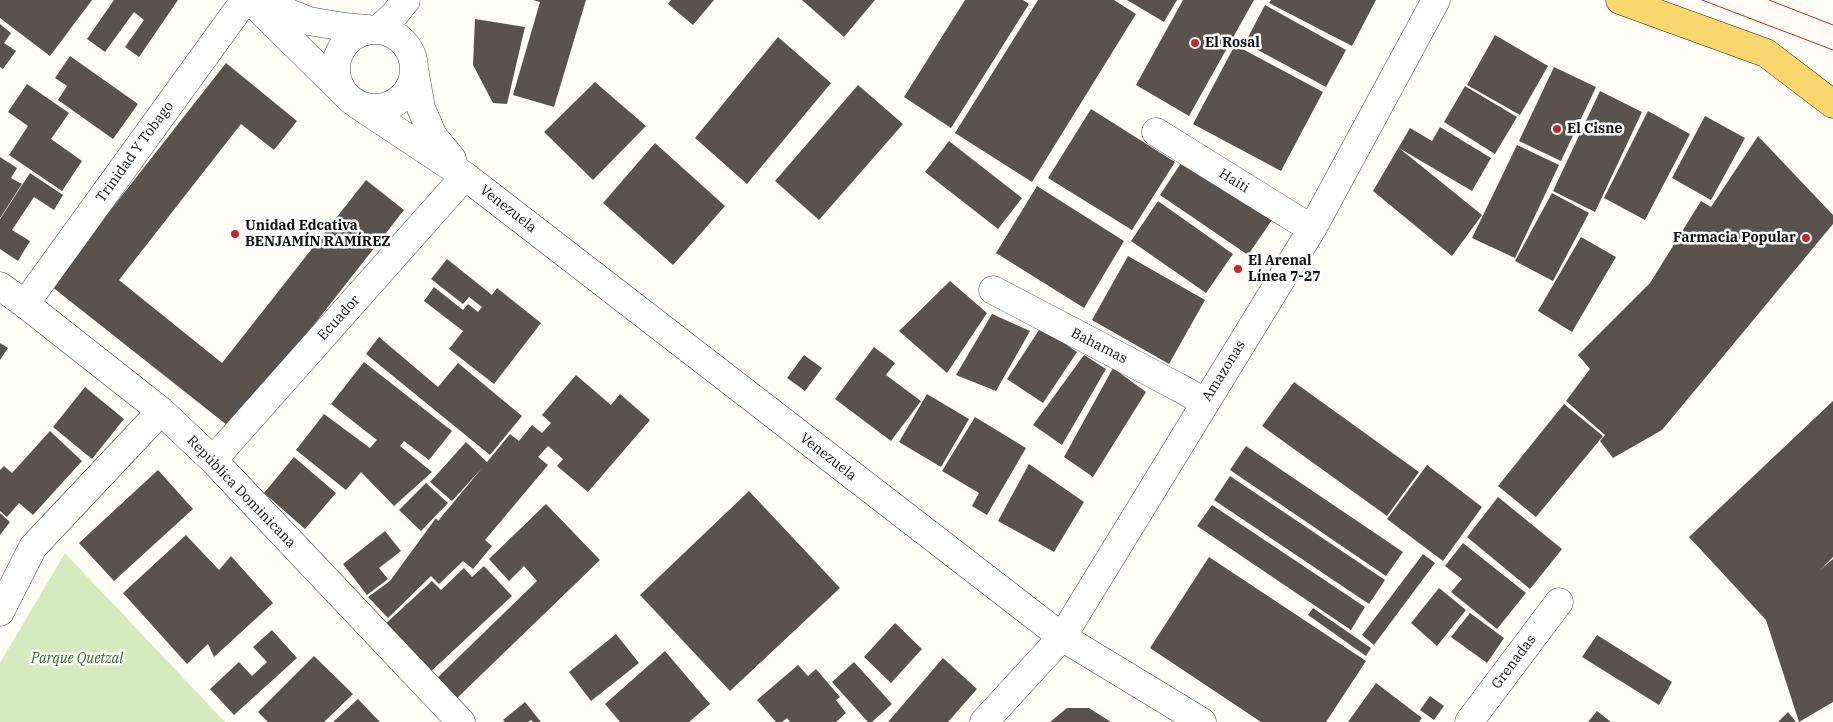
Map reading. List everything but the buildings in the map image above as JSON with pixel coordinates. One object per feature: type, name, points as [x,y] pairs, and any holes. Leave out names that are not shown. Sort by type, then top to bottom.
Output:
[{"type":"main road","points":[[1620,0],[1766,53],[1833,104]]},
{"type":"street","name":"Trinidad Y Tobago","points":[[25,304],[245,0]]},
{"type":"street","name":"Venezuela","points":[[251,0],[350,98],[465,176],[1062,636],[1202,722]]},
{"type":"street","points":[[256,0],[309,21],[390,33],[401,40],[409,50],[414,68]]},
{"type":"street","points":[[406,0],[395,14],[378,30],[365,32],[354,37],[344,45],[338,56],[336,68],[338,80],[350,98],[369,108],[382,108],[394,104],[404,97],[411,86],[414,68],[412,30],[414,0]]},
{"type":"street","name":"Amazonas","points":[[984,722],[1062,636],[1312,229],[1436,0]]},
{"type":"street","name":"Venezuela","points":[[414,68],[421,108],[433,136],[465,176]]},
{"type":"street","name":"Haiti","points":[[1156,132],[1312,229]]},
{"type":"street","name":"Ecuador","points":[[213,460],[465,176]]},
{"type":"street","name":"República Dominicana","points":[[0,286],[160,411],[213,460],[461,722]]},
{"type":"street","name":"Bahamas","points":[[992,290],[1205,402]]},
{"type":"street","points":[[0,612],[33,547],[160,411]]},
{"type":"street","name":"Grenadas","points":[[1469,722],[1560,602]]},
{"type":"green space","name":"Parque Quetzal","points":[[65,553],[225,722],[0,722],[0,663]]},
{"type":"tram line","points":[[1702,0],[1833,50]]},
{"type":"tram line","points":[[1769,0],[1833,25]]},
{"type":"place","name":"El Rosal","points":[[1195,43]]},
{"type":"place","name":"El Cisne","points":[[1557,129]]},
{"type":"place","name":"Unidad Edcativa BENJAMÍN RAMÍREZ","points":[[235,234]]},
{"type":"place","name":"Farmacia Popular","points":[[1806,238]]},
{"type":"place","name":"El Arenal Línea 7-27","points":[[1238,269]]}]
